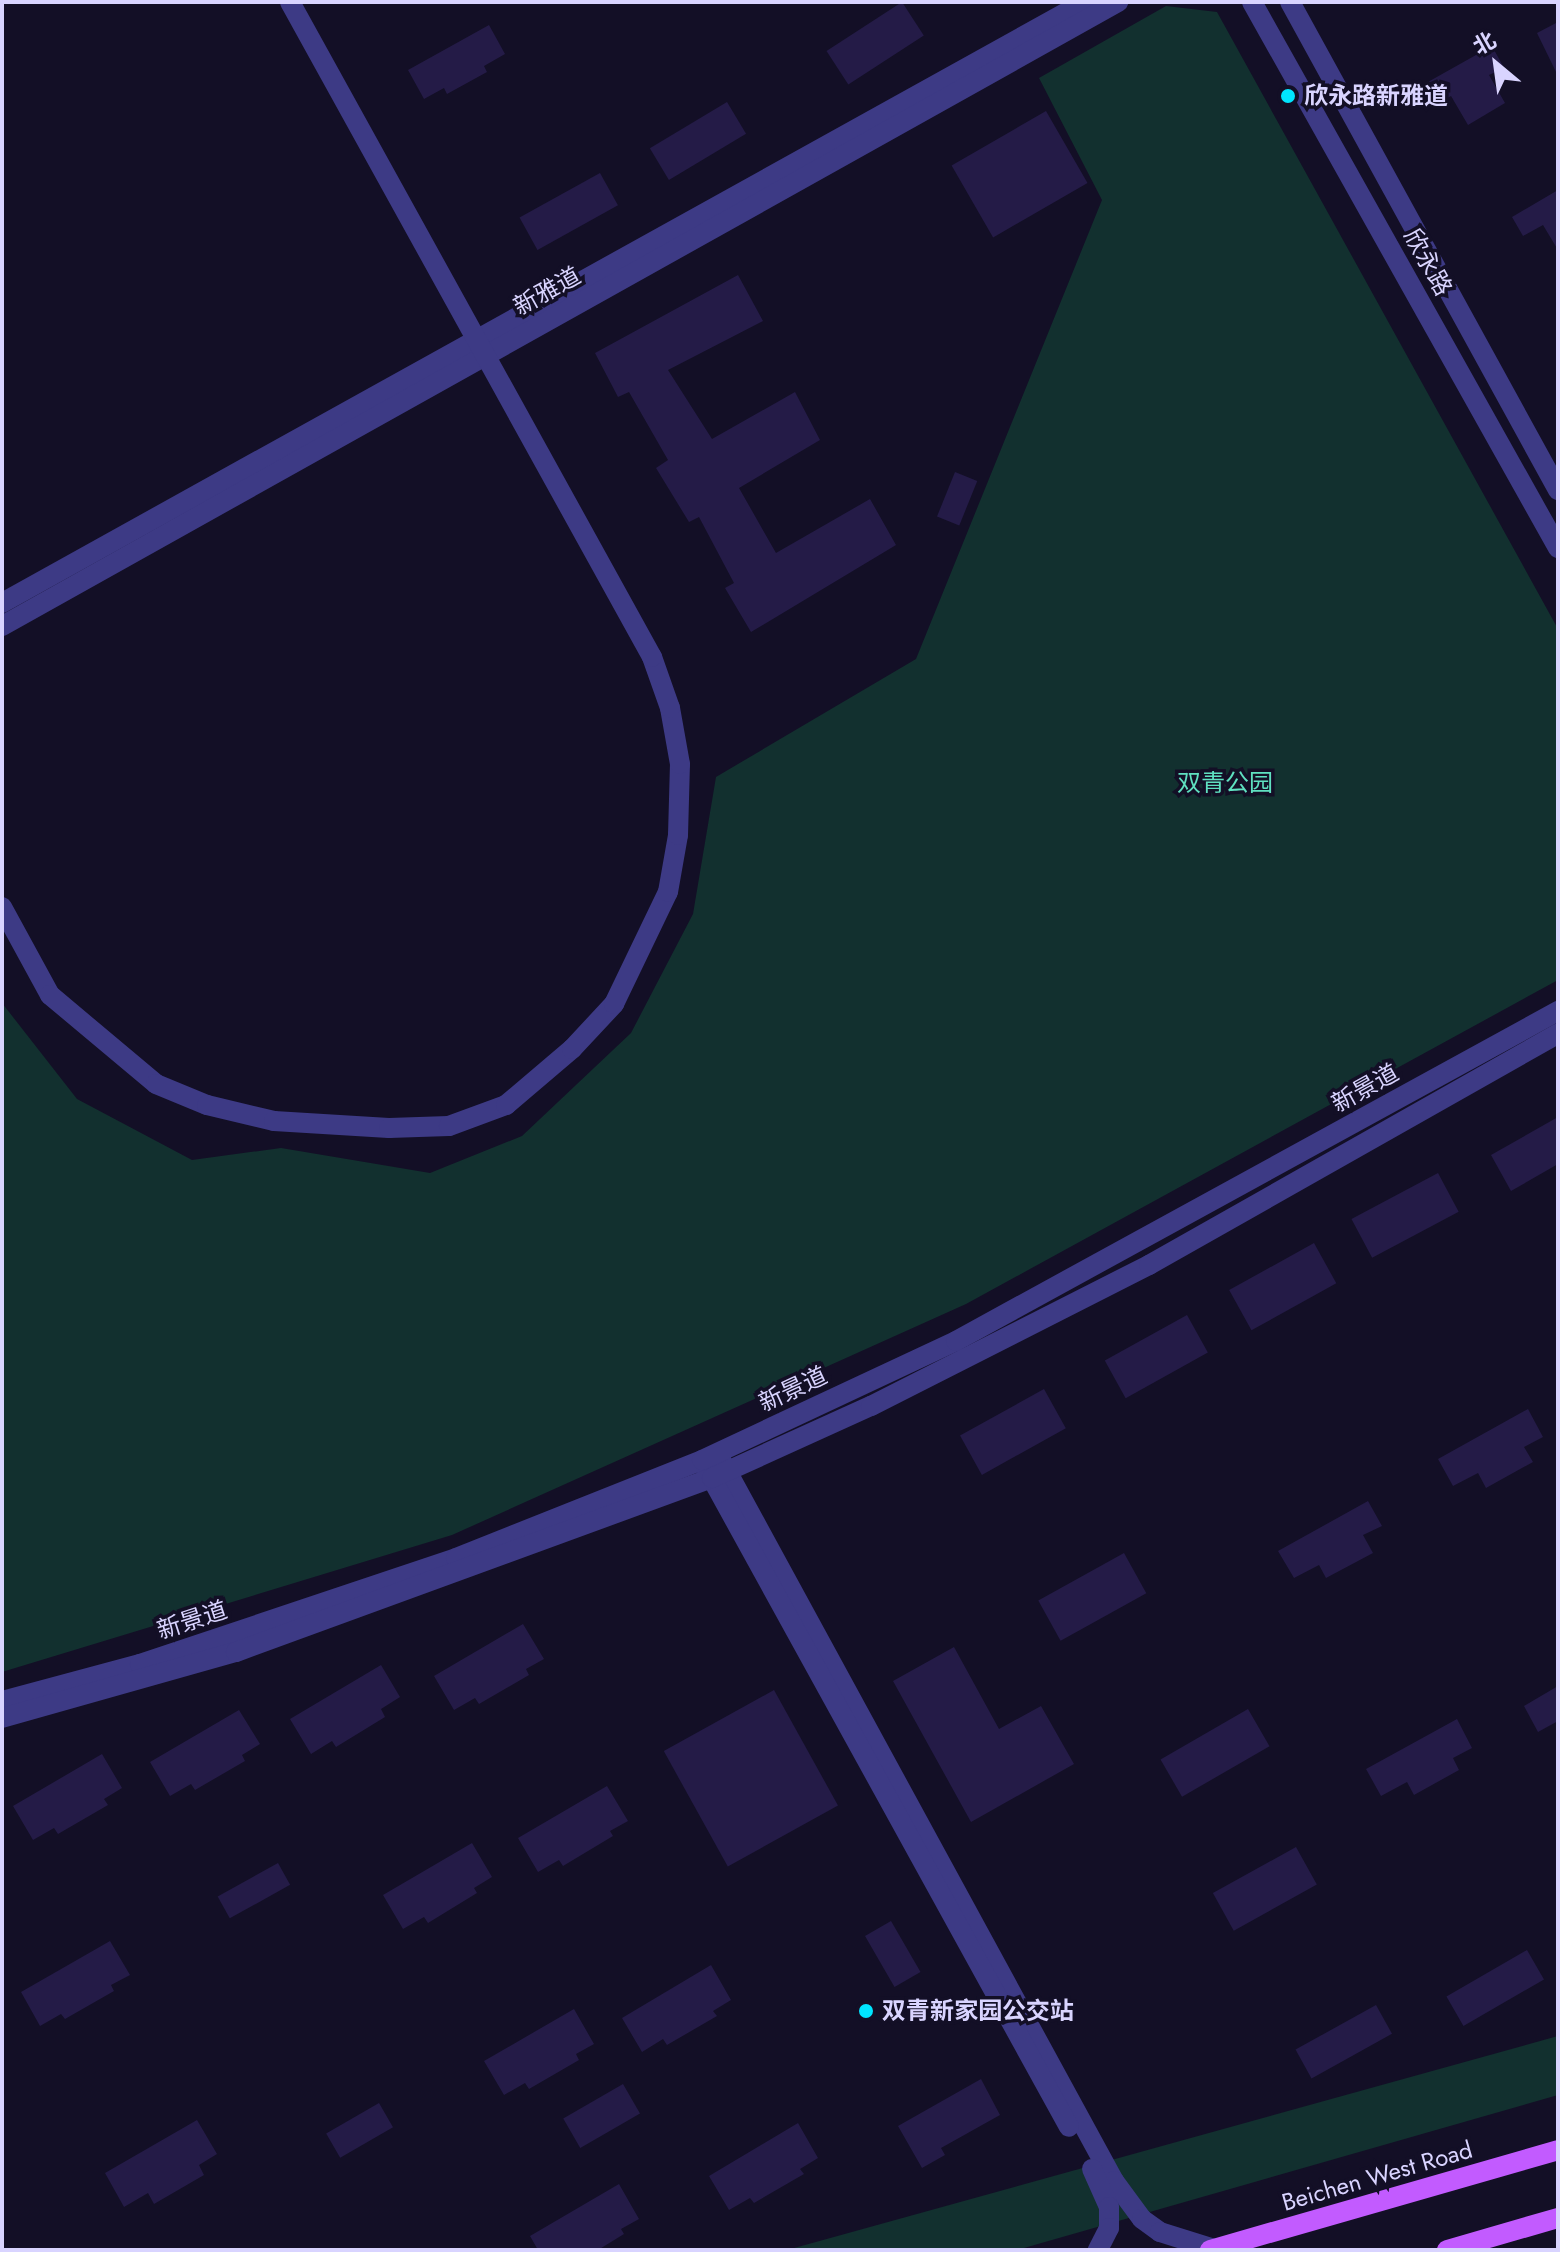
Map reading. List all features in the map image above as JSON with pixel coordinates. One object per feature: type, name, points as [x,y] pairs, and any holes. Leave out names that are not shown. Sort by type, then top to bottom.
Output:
[{"type":"main road","name":"Beichen West Road","points":[[1212,2249],[1558,2150]]},
{"type":"main road","points":[[1447,2250],[1558,2218]]},
{"type":"street","points":[[2,907],[50,995],[108,1048],[156,1084],[207,1105],[274,1121],[324,1128],[449,1126],[506,1105],[572,1049],[614,1004],[668,892],[678,835],[678,745],[645,642],[290,2]]},
{"type":"street","name":"新雅道","points":[[2,626],[482,346],[1085,2]]},
{"type":"street","name":"新雅道","points":[[2,603],[1118,2]]},
{"type":"street","name":"欣永路","points":[[1252,2],[1558,548]]},
{"type":"street","name":"欣永路","points":[[1290,2],[1558,490]]},
{"type":"street","name":"新景道","points":[[2,1701],[140,1664],[441,1563],[714,1466],[956,1341],[1558,1011]]},
{"type":"street","name":"新景道","points":[[2,1718],[250,1647],[871,1406],[1135,1272],[1558,1034]]},
{"type":"street","points":[[714,1466],[1114,2181],[1142,2219],[1160,2232],[1212,2249]]},
{"type":"street","points":[[714,1466],[1105,2193],[1109,2228],[1098,2250]]},
{"type":"green space","name":"双青公园","points":[[1166,6],[1217,12],[1558,629],[1558,980],[966,1304],[452,1535],[2,1672],[2,1003],[77,1099],[192,1160],[281,1148],[430,1173],[522,1136],[631,1033],[693,914],[716,777],[916,659],[1102,200],[1039,78]]},
{"type":"green space","points":[[1558,2036],[1558,2095],[1017,2250],[787,2250]]},
{"type":"building","points":[[902,2],[924,36],[848,85],[827,51]]},
{"type":"building","points":[[1558,22],[1558,76],[1537,33]]},
{"type":"building","points":[[489,25],[505,54],[484,66],[487,72],[447,94],[444,88],[424,99],[408,70]]},
{"type":"building","points":[[1492,46],[1504,68],[1489,75],[1505,103],[1468,125],[1451,96],[1431,107],[1419,87]]},
{"type":"building","points":[[727,102],[746,134],[669,180],[650,148]]},
{"type":"building","points":[[1046,111],[1088,183],[993,237],[952,166]]},
{"type":"building","points":[[600,173],[618,205],[537,250],[520,218]]},
{"type":"building","points":[[1558,190],[1558,250],[1543,225],[1523,236],[1512,217]]},
{"type":"building","points":[[738,275],[763,321],[668,370],[712,439],[795,392],[820,440],[739,488],[776,553],[870,499],[896,545],[751,632],[725,588],[734,583],[699,517],[689,522],[656,468],[668,460],[629,392],[618,397],[595,353]]},
{"type":"building","points":[[955,472],[977,481],[959,525],[937,517]]},
{"type":"building","points":[[1558,1117],[1558,1164],[1511,1191],[1491,1155]]},
{"type":"building","points":[[1438,1173],[1459,1212],[1372,1258],[1351,1219]]},
{"type":"building","points":[[1314,1243],[1336,1283],[1251,1330],[1229,1290]]},
{"type":"building","points":[[1187,1315],[1208,1353],[1126,1398],[1105,1361]]},
{"type":"building","points":[[1044,1389],[1066,1428],[982,1475],[960,1436]]},
{"type":"building","points":[[1528,1409],[1543,1437],[1524,1447],[1533,1462],[1486,1488],[1478,1473],[1453,1486],[1438,1459]]},
{"type":"building","points":[[1368,1501],[1382,1526],[1363,1535],[1373,1553],[1326,1578],[1319,1565],[1294,1578],[1278,1551]]},
{"type":"building","points":[[1124,1553],[1146,1593],[1061,1641],[1038,1601]]},
{"type":"building","points":[[523,1624],[544,1659],[526,1669],[529,1675],[479,1704],[475,1698],[454,1710],[434,1676]]},
{"type":"building","points":[[954,1647],[999,1729],[1041,1706],[1074,1764],[971,1822],[893,1681]]},
{"type":"building","points":[[381,1665],[400,1697],[381,1709],[385,1717],[336,1747],[332,1741],[311,1754],[290,1719]]},
{"type":"building","points":[[1558,1686],[1558,1721],[1538,1732],[1524,1706]]},
{"type":"building","points":[[774,1690],[838,1805],[728,1867],[664,1751]]},
{"type":"building","points":[[1248,1709],[1270,1746],[1182,1797],[1161,1760]]},
{"type":"building","points":[[239,1710],[260,1744],[242,1755],[245,1761],[195,1790],[191,1784],[170,1796],[150,1762]]},
{"type":"building","points":[[1457,1719],[1472,1748],[1453,1758],[1459,1770],[1414,1795],[1407,1782],[1381,1796],[1366,1769]]},
{"type":"building","points":[[102,1754],[122,1788],[104,1799],[108,1805],[58,1834],[54,1828],[33,1840],[13,1806]]},
{"type":"building","points":[[607,1786],[628,1821],[610,1831],[613,1836],[563,1866],[559,1860],[538,1872],[518,1838]]},
{"type":"building","points":[[472,1843],[492,1877],[474,1888],[477,1893],[428,1923],[424,1917],[403,1929],[383,1895]]},
{"type":"building","points":[[1296,1847],[1317,1885],[1234,1931],[1213,1893]]},
{"type":"building","points":[[278,1863],[290,1885],[230,1918],[218,1896]]},
{"type":"building","points":[[891,1921],[920,1972],[895,1987],[865,1936]]},
{"type":"building","points":[[110,1941],[130,1975],[111,1985],[114,1991],[65,2019],[61,2014],[40,2026],[21,1992]]},
{"type":"building","points":[[1527,1950],[1544,1979],[1463,2026],[1446,1996]]},
{"type":"building","points":[[711,1965],[731,2000],[713,2011],[717,2016],[667,2045],[663,2039],[642,2052],[622,2018]]},
{"type":"building","points":[[1376,2005],[1392,2034],[1312,2078],[1296,2050]]},
{"type":"building","points":[[574,2009],[594,2044],[576,2054],[579,2060],[529,2089],[525,2083],[504,2095],[484,2061]]},
{"type":"building","points":[[981,2079],[1000,2115],[941,2148],[945,2155],[922,2168],[898,2126]]},
{"type":"building","points":[[623,2084],[640,2113],[580,2148],[563,2118]]},
{"type":"building","points":[[379,2103],[393,2127],[340,2158],[326,2134]]},
{"type":"building","points":[[197,2120],[217,2154],[199,2165],[204,2175],[154,2204],[148,2193],[124,2207],[105,2173]]},
{"type":"building","points":[[798,2123],[818,2158],[800,2169],[804,2174],[754,2203],[750,2198],[729,2210],[709,2176]]},
{"type":"building","points":[[619,2184],[639,2219],[621,2229],[624,2234],[598,2250],[538,2250],[530,2236]]},
{"type":"place","name":"欣永路新雅道","points":[[1288,96]]},
{"type":"place","name":"双青新家园公交站","points":[[866,2011]]}]
